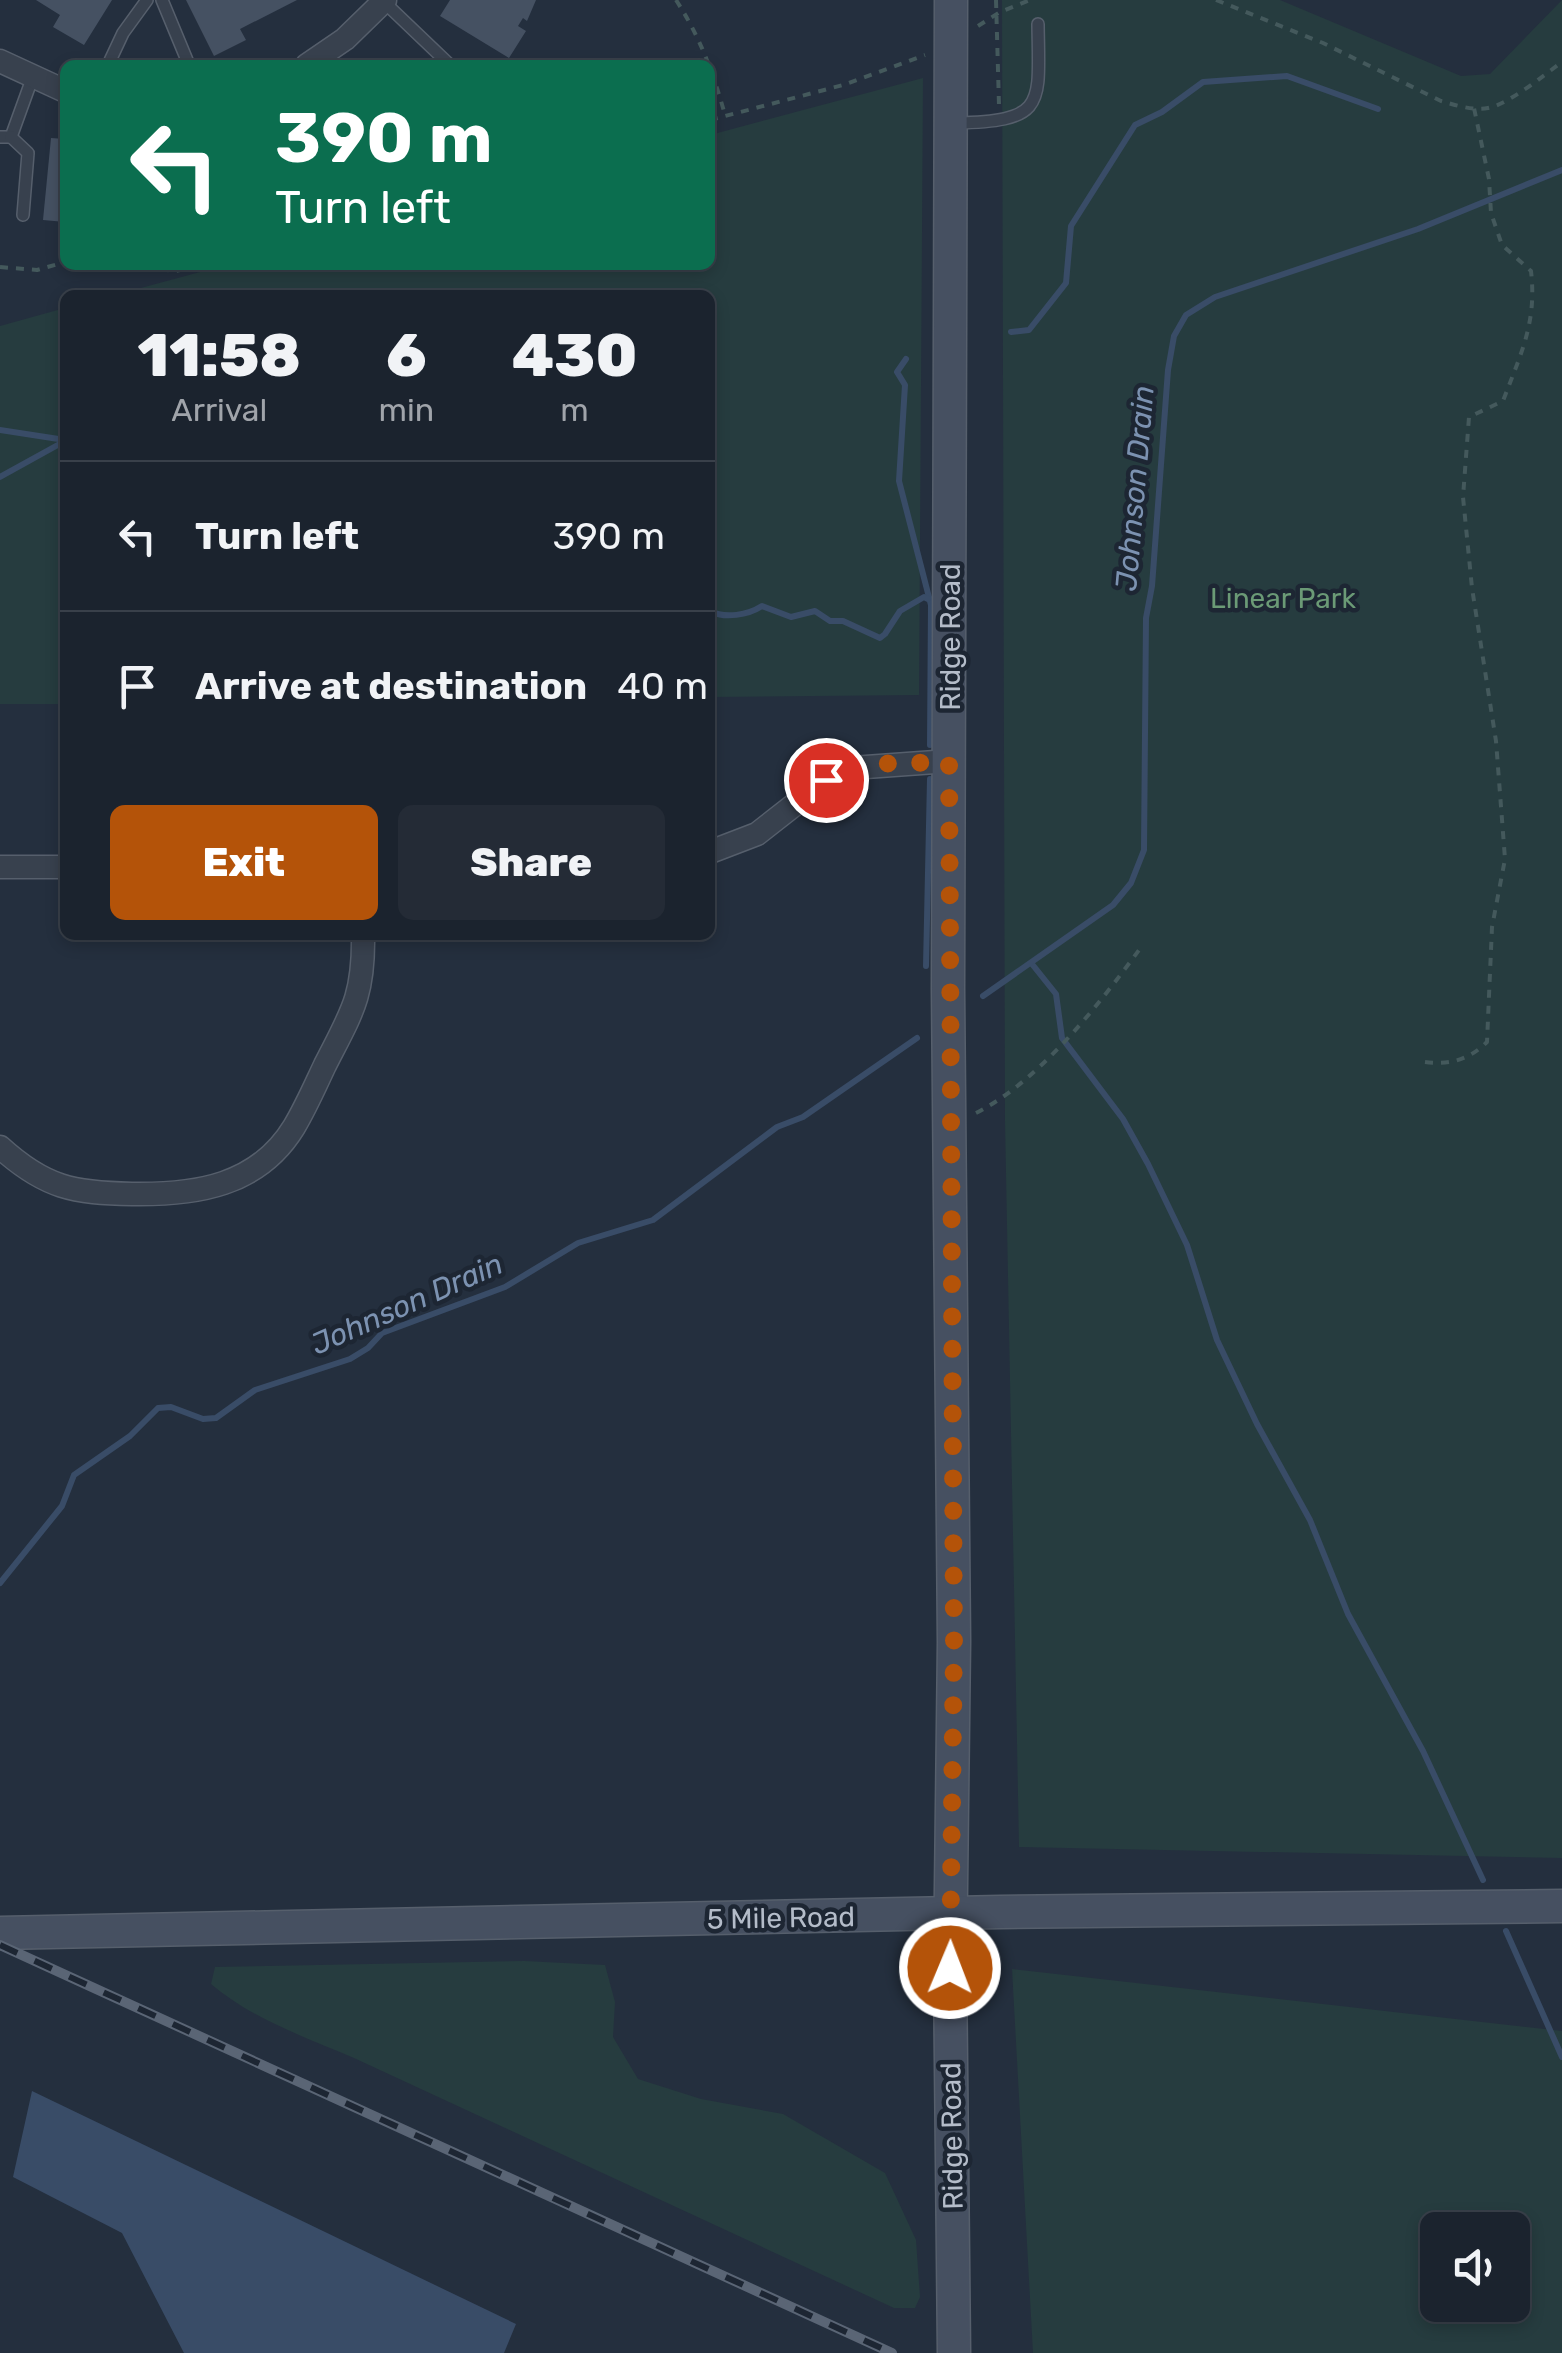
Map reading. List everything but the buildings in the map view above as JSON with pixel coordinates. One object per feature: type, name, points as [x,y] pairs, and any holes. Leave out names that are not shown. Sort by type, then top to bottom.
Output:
[{"type":"street","name":"Ridge Road","points":[[951,0],[949,1126],[954,2353]]},
{"type":"street","points":[[315,60],[345,40],[384,1]]},
{"type":"street","points":[[0,62],[60,89]]},
{"type":"street","points":[[715,850],[757,834],[838,773],[868,764],[949,762]]},
{"type":"street","points":[[0,867],[60,866]]},
{"type":"street","points":[[0,1147],[46,1182],[88,1194],[184,1194],[254,1168],[276,1150],[294,1127],[354,1008],[362,983],[363,940]]},
{"type":"street","name":"5 Mile Road","points":[[0,1933],[1562,1906]]},
{"type":"lane","points":[[110,60],[146,0]]},
{"type":"lane","points":[[162,0],[187,60]]},
{"type":"lane","points":[[384,1],[445,60]]},
{"type":"lane","points":[[952,123],[1015,118],[1030,107],[1039,90],[1038,24]]},
{"type":"lane","points":[[22,215],[28,153],[6,137],[32,79]]},
{"type":"path","points":[[676,0],[709,60]]},
{"type":"path","points":[[996,0],[999,120]]},
{"type":"path","points":[[715,118],[844,86],[951,42],[1030,0]]},
{"type":"path","points":[[1216,0],[1323,42],[1441,101],[1474,108],[1499,104],[1562,62]]},
{"type":"path","points":[[715,77],[725,115]]},
{"type":"path","points":[[1425,1062],[1443,1064],[1471,1056],[1487,1042],[1492,927],[1505,859],[1496,741],[1472,588],[1463,497],[1470,417],[1503,401],[1532,321],[1534,296],[1531,271],[1502,246],[1491,213],[1489,179],[1474,108]]},
{"type":"path","points":[[0,268],[37,270],[60,263]]},
{"type":"path","points":[[949,1126],[1001,1100],[1108,992],[1139,950]]},
{"type":"green space","name":"Linear Park","points":[[1002,0],[1280,0],[1461,76],[1490,74],[1562,0],[1562,1858],[1019,1847],[1005,1121]]},
{"type":"green space","points":[[923,78],[919,695],[715,697],[715,290],[134,290],[208,270],[715,270],[715,134]]},
{"type":"green space","points":[[60,309],[60,704],[0,704],[0,326]]},
{"type":"green space","points":[[524,1961],[605,1965],[615,2002],[613,2037],[638,2079],[701,2099],[783,2114],[885,2173],[916,2240],[920,2297],[915,2308],[894,2308],[280,2026],[211,1984],[215,1967]]},
{"type":"green space","points":[[1012,1969],[1562,2031],[1562,2353],[1033,2353]]},
{"type":"water","points":[[32,2091],[516,2324],[504,2353],[184,2353],[122,2233],[13,2177]]},
{"type":"waterway","points":[[1011,332],[1029,330],[1066,283],[1071,226],[1135,125],[1162,112],[1203,82],[1287,76],[1378,109]]},
{"type":"waterway","name":"Johnson Drain","points":[[983,996],[1113,905],[1131,883],[1144,850],[1146,618],[1152,586],[1168,370],[1174,336],[1186,315],[1215,297],[1418,229],[1562,170]]},
{"type":"waterway","points":[[906,359],[897,372],[905,385],[899,481],[931,605],[930,745]]},
{"type":"waterway","points":[[0,430],[60,439]]},
{"type":"waterway","points":[[0,477],[60,444]]},
{"type":"waterway","points":[[715,613],[736,615],[762,606],[791,617],[815,611],[830,621],[843,621],[880,638],[900,611],[924,597],[928,599]]},
{"type":"waterway","points":[[926,966],[930,779]]},
{"type":"waterway","points":[[1032,964],[1056,994],[1062,1038],[1123,1119],[1148,1164],[1187,1245],[1217,1340],[1257,1424],[1310,1520],[1348,1614],[1423,1751],[1483,1880]]},
{"type":"waterway","name":"Johnson Drain","points":[[0,1583],[62,1506],[74,1475],[130,1436],[158,1408],[171,1407],[203,1419],[216,1418],[255,1390],[350,1359],[382,1333],[505,1287],[578,1243],[653,1220],[777,1127],[803,1117],[917,1038]]},
{"type":"waterway","points":[[1506,1931],[1562,2057]]},
{"type":"railway","points":[[0,1945],[892,2353]]},
{"type":"route","points":[[826,780],[868,764],[949,762],[954,1642],[950,1968]]}]
